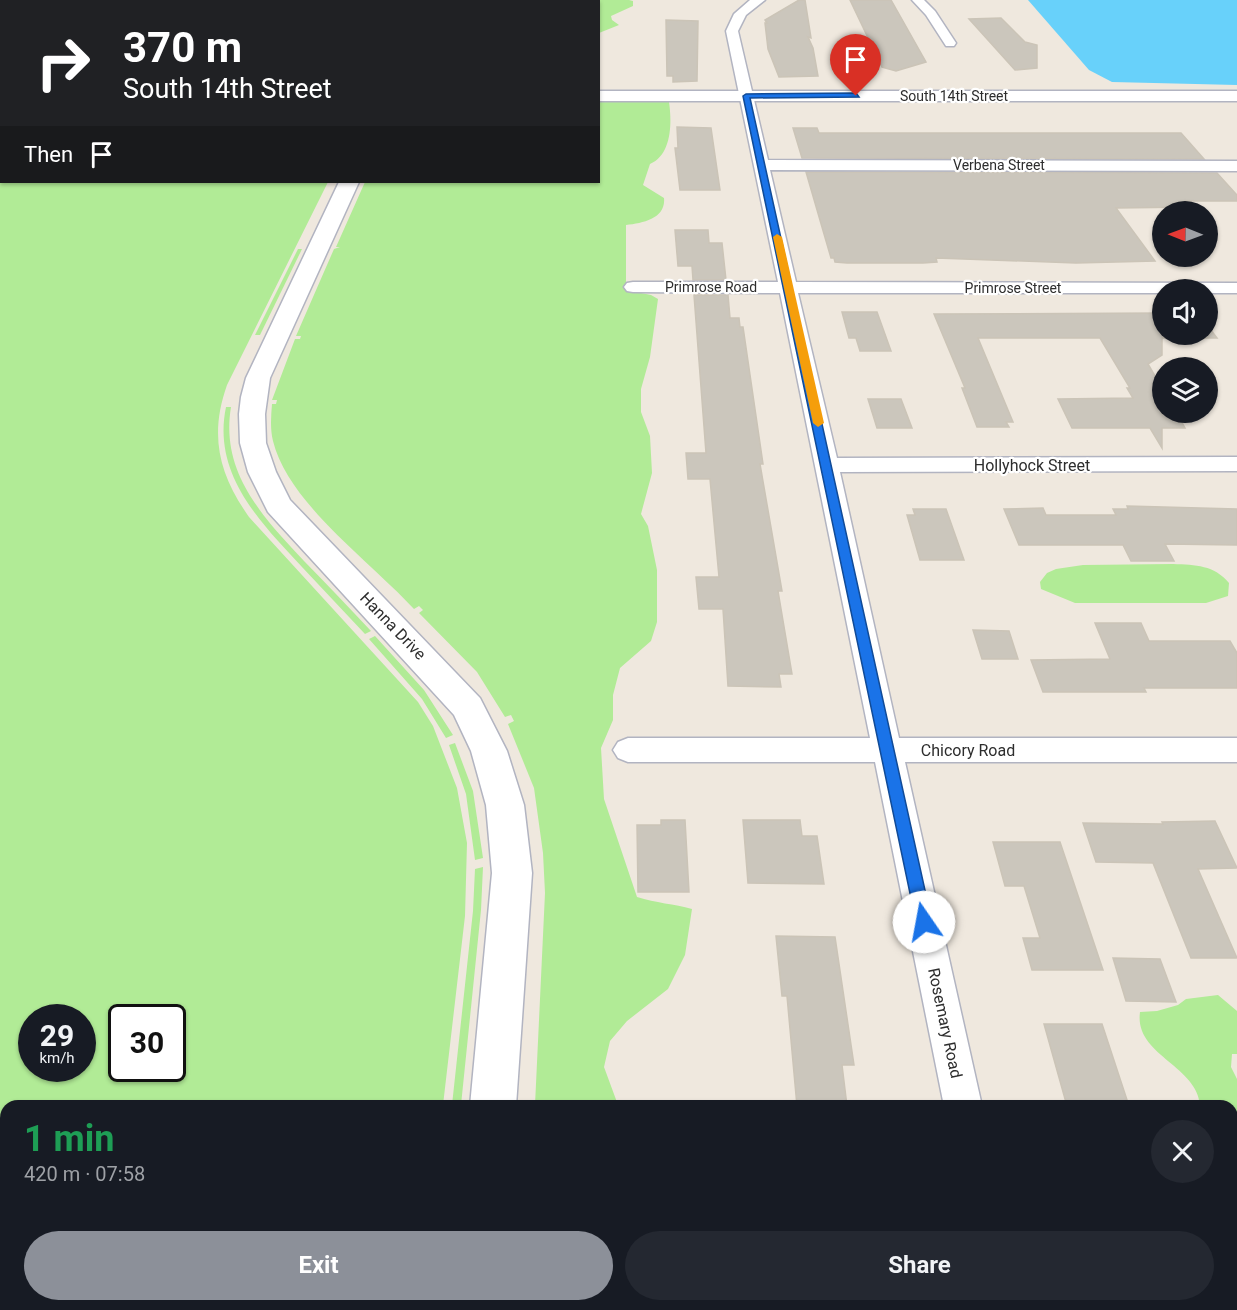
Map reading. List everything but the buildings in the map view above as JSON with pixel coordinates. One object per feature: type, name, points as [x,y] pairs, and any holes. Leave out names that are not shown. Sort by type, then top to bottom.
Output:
[{"type":"street","name":"Rosemary Road","points":[[759,0],[742,10],[733,23],[732,31],[962,1100]]},
{"type":"street","points":[[918,0],[931,13],[950,43]]},
{"type":"street","name":"South 14th Street","points":[[600,96],[1237,96]]},
{"type":"street","name":"Verbena Street","points":[[762,165],[1237,166]]},
{"type":"street","name":"Hanna Drive","points":[[349,183],[258,378],[250,408],[251,440],[261,472],[278,505],[438,672],[468,707],[489,751],[505,805],[512,873],[493,1100]]},
{"type":"street","name":"Primrose Road","points":[[633,287],[788,287]]},
{"type":"street","name":"Primrose Street","points":[[788,287],[1237,288]]},
{"type":"street","name":"Hollyhock Street","points":[[827,465],[1237,464]]},
{"type":"street","name":"Chicory Road","points":[[628,750],[1237,750]]},
{"type":"green space","points":[[600,0],[633,1],[633,6],[611,16],[612,20],[619,25],[600,33]]},
{"type":"green space","points":[[600,102],[669,102],[669,137],[663,153],[650,164],[643,185],[664,198],[664,205],[658,215],[653,218],[626,225],[626,290],[651,295],[658,299],[650,357],[641,389],[641,412],[650,436],[652,473],[641,514],[648,526],[657,570],[657,622],[651,641],[620,668],[613,695],[613,720],[601,748],[604,799],[637,897],[692,909],[685,955],[668,989],[627,1021],[610,1041],[604,1067],[616,1100],[535,1100],[545,893],[543,853],[534,788],[508,724],[514,721],[511,715],[505,717],[477,672],[419,613],[423,610],[419,606],[414,609],[313,509],[295,487],[282,464],[273,441],[272,404],[276,404],[277,400],[272,400],[295,339],[300,339],[301,336],[296,336],[334,249],[340,247],[336,247],[365,183],[600,183]]},
{"type":"green space","points":[[0,183],[328,183],[227,385],[219,421],[220,454],[230,485],[249,517],[418,702],[433,726],[457,788],[467,843],[465,916],[444,1100],[0,1100]]},
{"type":"green space","points":[[298,249],[302,249],[260,335],[255,335]]},
{"type":"green space","points":[[226,407],[231,407],[229,431],[232,453],[238,473],[248,492],[274,528],[371,631],[365,634],[357,626],[270,532],[243,495],[226,454],[224,431]]},
{"type":"green space","points":[[1173,564],[1211,569],[1229,583],[1228,596],[1206,603],[1075,603],[1041,589],[1040,582],[1047,573],[1056,569],[1083,565]]},
{"type":"green space","points":[[375,636],[424,690],[453,735],[446,738],[422,699],[369,639]]},
{"type":"green space","points":[[455,743],[473,791],[483,858],[475,860],[466,794],[449,745]]},
{"type":"green space","points":[[483,867],[481,910],[462,1100],[453,1100],[473,911],[475,869]]},
{"type":"green space","points":[[1218,995],[1237,1011],[1237,1054],[1232,1054],[1231,1067],[1237,1079],[1237,1100],[1199,1100],[1189,1080],[1146,1039],[1141,1027],[1140,1012],[1157,1011],[1178,1005],[1186,999]]},
{"type":"water","points":[[1028,0],[1237,0],[1237,85],[1112,82],[1089,70]]},
{"type":"slow traffic","points":[[777,237],[818,423]]},
{"type":"route","points":[[856,96],[746,96],[924,922]]}]
